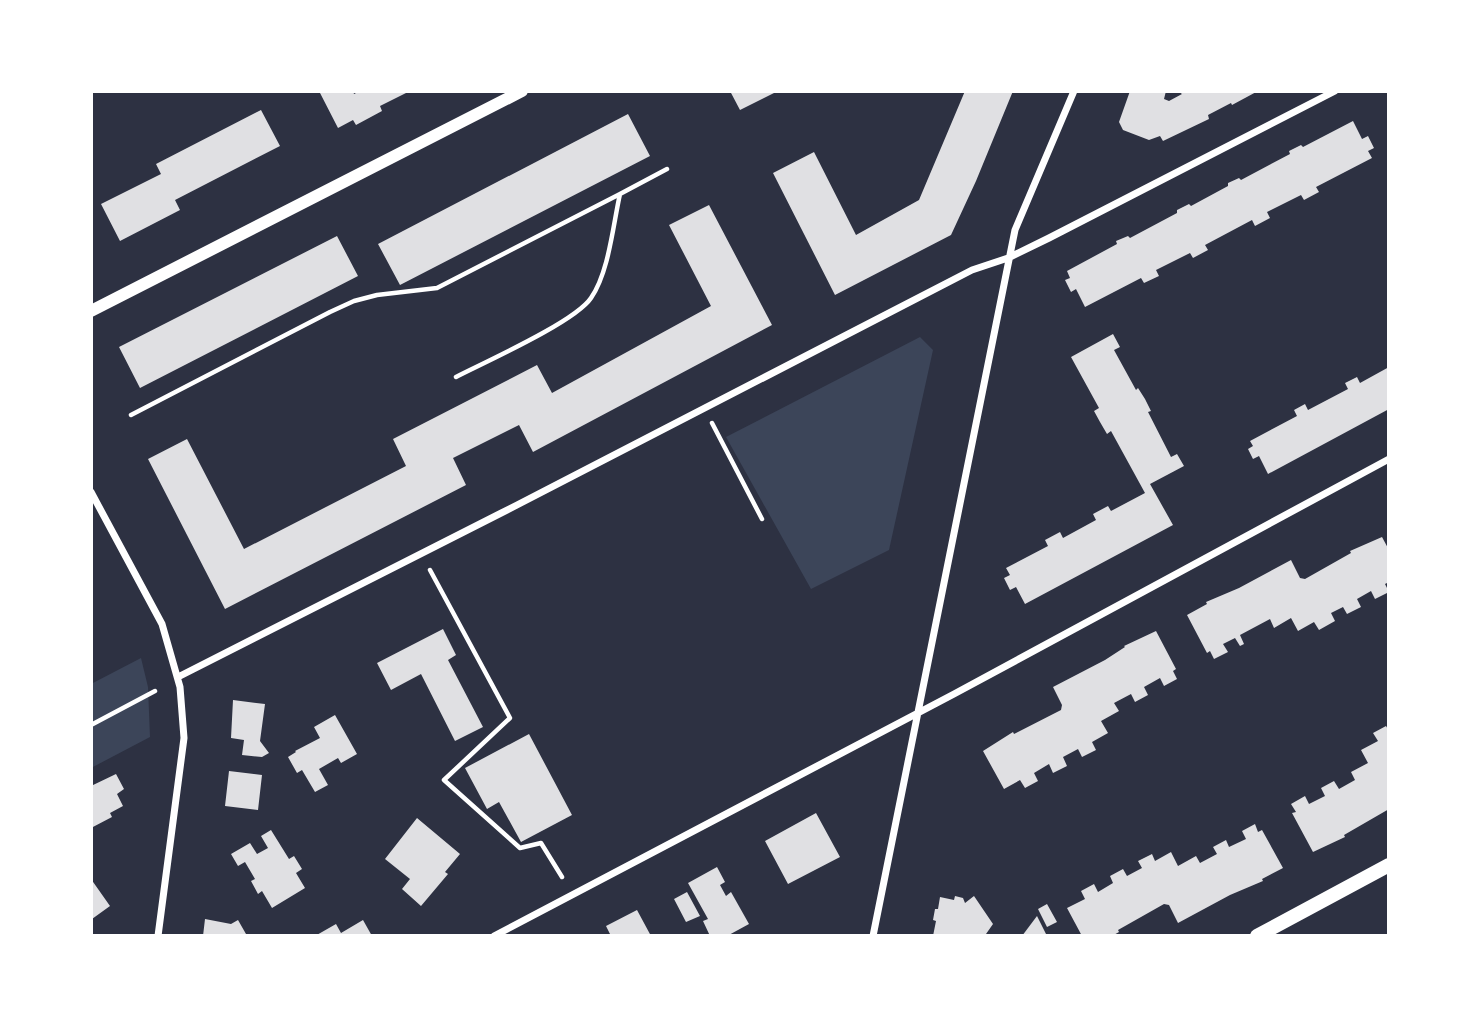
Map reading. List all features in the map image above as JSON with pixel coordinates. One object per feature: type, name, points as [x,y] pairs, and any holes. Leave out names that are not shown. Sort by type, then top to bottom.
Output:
[{"type":"main road","points":[[1257,936],[1389,865]]},
{"type":"street","points":[[91,312],[522,91]]},
{"type":"street","points":[[873,936],[1008,258],[1015,230],[1074,91]]},
{"type":"street","points":[[178,677],[972,270],[1008,258],[1335,91]]},
{"type":"street","points":[[494,936],[918,713],[1389,459]]},
{"type":"street","points":[[91,492],[162,624],[178,677],[184,738],[158,936]]},
{"type":"path","points":[[131,415],[354,301],[377,295],[436,288],[667,169]]},
{"type":"path","points":[[456,377],[569,318],[591,299],[602,274],[620,194]]},
{"type":"path","points":[[712,423],[762,519]]},
{"type":"path","points":[[430,569],[510,718],[444,780],[520,848],[541,842],[562,877]]},
{"type":"path","points":[[91,725],[155,691]]},
{"type":"shaded area","points":[[920,337],[933,350],[889,550],[811,589],[726,437]]},
{"type":"shaded area","points":[[141,658],[148,687],[150,737],[91,768],[91,684]]},
{"type":"building","points":[[319,91],[353,91],[354,94],[360,91],[410,91],[380,106],[382,111],[356,125],[353,120],[338,128]]},
{"type":"building","points":[[730,91],[778,91],[740,110]]},
{"type":"building","points":[[965,91],[1013,91],[951,235],[835,295],[773,173],[814,152],[856,235],[919,200]]},
{"type":"building","points":[[1130,91],[1166,91],[1164,99],[1169,101],[1182,94],[1178,91],[1258,91],[1163,141],[1160,136],[1149,140],[1123,130],[1119,122]]},
{"type":"building","points":[[261,110],[280,146],[175,200],[180,210],[120,241],[101,204],[161,174],[156,164]]},
{"type":"building","points":[[628,114],[650,156],[400,285],[378,244]]},
{"type":"building","points":[[1353,121],[1362,139],[1368,136],[1374,148],[1368,151],[1372,158],[1316,187],[1319,192],[1304,200],[1301,195],[1267,212],[1270,218],[1255,226],[1252,220],[1205,245],[1208,250],[1193,258],[1190,253],[1156,270],[1159,276],[1144,283],[1141,278],[1085,307],[1076,289],[1071,292],[1065,280],[1070,278],[1067,271],[1117,244],[1116,241],[1128,236],[1130,238],[1177,213],[1177,210],[1189,204],[1191,206],[1228,186],[1228,183],[1239,178],[1241,180],[1290,154],[1289,151],[1301,145],[1303,147]]},
{"type":"building","points":[[709,205],[772,325],[533,452],[519,425],[453,458],[466,485],[225,609],[148,459],[187,439],[244,549],[406,466],[393,439],[537,365],[552,393],[711,306],[669,225]]},
{"type":"building","points":[[337,236],[358,276],[140,388],[119,347]]},
{"type":"building","points":[[1113,334],[1120,347],[1114,350],[1136,390],[1138,388],[1145,399],[1151,411],[1148,412],[1171,457],[1177,454],[1184,466],[1150,484],[1173,525],[1025,604],[1016,587],[1010,590],[1004,578],[1010,575],[1006,568],[1048,546],[1045,540],[1060,532],[1063,538],[1096,520],[1093,514],[1108,506],[1111,511],[1145,493],[1111,431],[1107,434],[1094,411],[1099,408],[1071,357]]},
{"type":"building","points":[[1389,367],[1389,409],[1268,474],[1259,456],[1253,459],[1248,449],[1253,446],[1250,441],[1297,416],[1294,410],[1305,404],[1308,410],[1348,389],[1345,383],[1357,377],[1360,383]]},
{"type":"building","points":[[1382,537],[1389,550],[1389,582],[1385,584],[1389,592],[1375,599],[1371,591],[1357,599],[1361,607],[1347,614],[1343,607],[1331,613],[1335,621],[1319,630],[1314,622],[1298,631],[1291,618],[1274,628],[1270,619],[1240,635],[1244,644],[1240,646],[1235,638],[1223,644],[1228,652],[1214,659],[1210,651],[1207,653],[1187,615],[1207,604],[1206,602],[1291,560],[1300,578],[1305,579],[1351,553],[1350,551]]},
{"type":"building","points":[[443,629],[456,655],[448,660],[483,727],[455,741],[421,674],[391,690],[377,663]]},
{"type":"building","points":[[1156,631],[1176,669],[1173,671],[1177,679],[1164,686],[1160,678],[1144,687],[1148,695],[1135,702],[1131,694],[1114,703],[1119,711],[1101,721],[1108,733],[1092,742],[1096,750],[1082,757],[1078,749],[1063,757],[1067,766],[1053,773],[1049,764],[1034,773],[1038,781],[1025,788],[1020,780],[1004,789],[983,751],[1013,732],[1014,734],[1061,710],[1062,705],[1053,687],[1105,660],[1124,646]]},
{"type":"building","points":[[233,700],[265,704],[260,741],[269,753],[262,757],[242,755],[244,740],[231,738]]},
{"type":"building","points":[[335,715],[357,754],[341,763],[338,758],[319,769],[328,785],[315,792],[302,770],[297,773],[288,757],[320,738],[314,727]]},
{"type":"building","points":[[1386,726],[1389,731],[1389,809],[1344,835],[1345,837],[1313,852],[1292,813],[1296,812],[1291,804],[1305,796],[1309,804],[1325,796],[1321,788],[1334,781],[1339,789],[1355,780],[1351,772],[1368,763],[1361,750],[1378,741],[1373,733]]},
{"type":"building","points":[[529,734],[572,815],[521,842],[499,802],[487,809],[465,768]]},
{"type":"building","points":[[229,771],[262,775],[258,810],[225,806]]},
{"type":"building","points":[[116,774],[124,789],[117,794],[123,806],[110,813],[112,817],[91,828],[91,786]]},
{"type":"building","points":[[816,813],[840,857],[788,884],[765,841]]},
{"type":"building","points":[[417,818],[460,854],[445,872],[448,874],[421,906],[402,889],[410,879],[385,859]]},
{"type":"building","points":[[1255,824],[1258,832],[1262,830],[1283,868],[1262,879],[1263,881],[1178,923],[1169,905],[1164,904],[1112,936],[1082,936],[1067,908],[1085,899],[1081,891],[1094,884],[1098,892],[1113,883],[1110,876],[1123,869],[1127,876],[1142,868],[1138,861],[1152,854],[1155,861],[1171,852],[1178,866],[1196,856],[1200,863],[1217,854],[1213,847],[1226,840],[1229,847],[1246,839],[1242,831]]},
{"type":"building","points":[[271,830],[289,859],[294,856],[302,869],[296,873],[305,888],[272,908],[262,891],[258,894],[251,881],[255,879],[245,862],[238,866],[231,854],[250,843],[257,854],[268,848],[261,836]]},
{"type":"building","points":[[717,867],[725,882],[720,885],[726,896],[731,892],[749,924],[727,936],[710,936],[703,921],[708,919],[688,883]]},
{"type":"building","points":[[91,879],[110,906],[92,919],[91,917]]},
{"type":"building","points":[[687,892],[700,916],[686,922],[674,899]]},
{"type":"building","points":[[955,896],[963,898],[965,903],[974,896],[993,924],[986,934],[989,936],[933,936],[936,921],[933,920],[940,897],[954,900]]},
{"type":"building","points":[[1047,904],[1057,922],[1047,927],[1038,909]]},
{"type":"building","points":[[637,910],[651,936],[611,936],[606,926]]},
{"type":"building","points":[[1037,916],[1047,936],[1022,936]]},
{"type":"building","points":[[205,919],[231,924],[238,920],[246,934],[203,936]]},
{"type":"building","points":[[363,920],[372,936],[315,936],[336,924],[341,933]]}]
